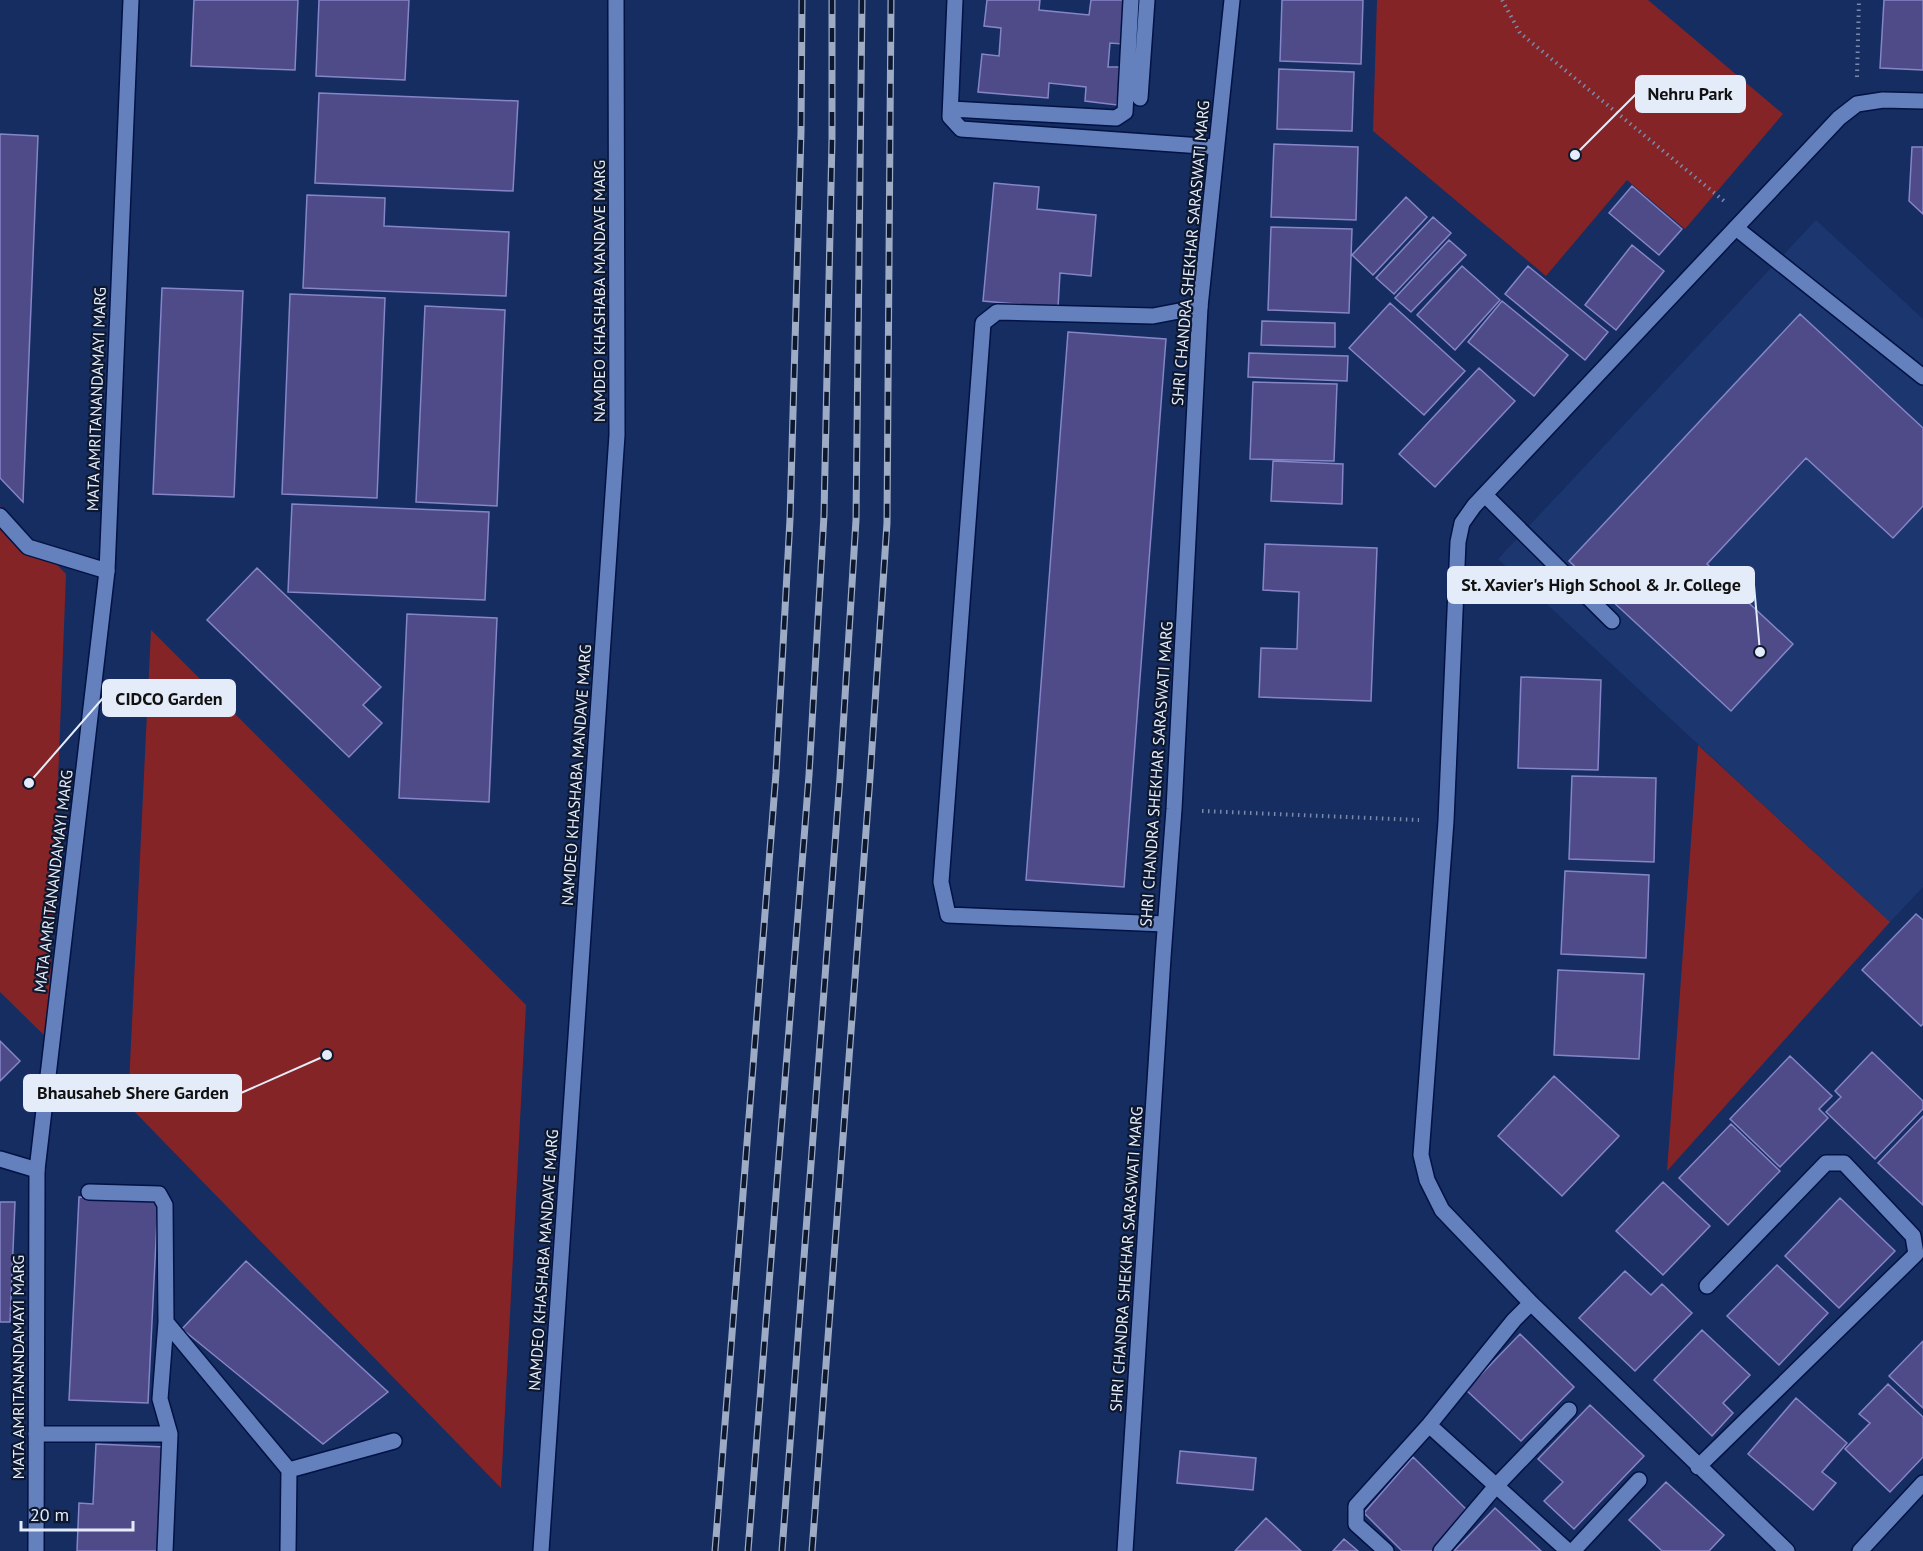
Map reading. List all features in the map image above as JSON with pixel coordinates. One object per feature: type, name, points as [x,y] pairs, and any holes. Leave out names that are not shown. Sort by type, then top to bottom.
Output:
[{"type":"street","name":"MATA AMRITANANDAMAYI MARG","points":[[36,1551],[37,1170],[107,571],[131,0]]},
{"type":"street","name":"NAMDEO KHASHABA MANDAVE MARG","points":[[541,1551],[617,435],[616,0]]},
{"type":"street","points":[[955,0],[950,117],[961,129],[1216,147]]},
{"type":"street","points":[[951,109],[1116,118],[1125,112],[1131,0]]},
{"type":"street","points":[[1140,98],[1148,0]]},
{"type":"street","name":"SHRI CHANDRA SHEKHAR SARASWATI MARG","points":[[1125,1551],[1174,810],[1200,308],[1232,0]]},
{"type":"street","points":[[1787,1551],[1531,1303],[1442,1210],[1427,1180],[1421,1155],[1446,821],[1458,542],[1462,523],[1474,506],[1839,118],[1857,104],[1882,100],[1923,101]]},
{"type":"street","points":[[1740,223],[1923,377]]},
{"type":"street","points":[[1165,924],[948,915],[941,882],[983,323],[997,312],[1153,316],[1200,308]]},
{"type":"street","points":[[1485,495],[1612,621]]},
{"type":"street","points":[[0,516],[28,547],[107,571]]},
{"type":"street","points":[[0,1159],[37,1170]]},
{"type":"street","points":[[1698,1467],[1916,1254],[1913,1236],[1844,1163],[1826,1163],[1707,1286]]},
{"type":"street","points":[[89,1192],[159,1194],[165,1205],[166,1322],[160,1399],[170,1434],[165,1551]]},
{"type":"street","points":[[1386,1551],[1356,1524],[1356,1506],[1429,1425],[1514,1320],[1531,1303]]},
{"type":"street","points":[[166,1322],[289,1470],[288,1551]]},
{"type":"street","points":[[1441,1551],[1496,1486],[1569,1410]]},
{"type":"street","points":[[1429,1425],[1568,1551]]},
{"type":"street","points":[[36,1434],[170,1434]]},
{"type":"street","points":[[289,1470],[394,1441]]},
{"type":"street","points":[[1573,1551],[1639,1480]]},
{"type":"street","points":[[1860,1551],[1923,1483]]},
{"type":"path","points":[[1502,0],[1520,33],[1740,223]]},
{"type":"path","points":[[1857,104],[1858,0]]},
{"type":"path","points":[[1174,810],[1446,821]]},
{"type":"shaded area","points":[[1377,0],[1648,0],[1783,114],[1685,229],[1627,180],[1546,276],[1373,131]]},
{"type":"shaded area","points":[[1816,220],[1923,319],[1923,887],[1890,922],[1498,559]]},
{"type":"shaded area","points":[[0,506],[66,574],[48,1039],[0,992]]},
{"type":"shaded area","points":[[151,630],[526,1005],[501,1488],[128,1105]]},
{"type":"shaded area","points":[[1698,745],[1890,922],[1667,1171]]},
{"type":"building","points":[[194,0],[298,0],[295,70],[191,66]]},
{"type":"building","points":[[319,0],[409,0],[405,80],[316,76]]},
{"type":"building","points":[[987,0],[1040,0],[1039,10],[1089,15],[1091,0],[1127,0],[1123,44],[1110,43],[1108,67],[1121,67],[1117,105],[1085,101],[1086,87],[1049,83],[1048,98],[978,92],[982,54],[999,56],[1001,28],[984,26]]},
{"type":"building","points":[[1282,0],[1363,0],[1361,64],[1280,61]]},
{"type":"building","points":[[1884,0],[1923,0],[1923,70],[1880,68]]},
{"type":"building","points":[[1279,69],[1354,72],[1352,131],[1277,129]]},
{"type":"building","points":[[319,93],[518,101],[513,191],[315,183]]},
{"type":"building","points":[[0,134],[38,136],[23,502],[0,478]]},
{"type":"building","points":[[1274,144],[1358,147],[1356,220],[1271,217]]},
{"type":"building","points":[[1912,147],[1923,147],[1923,214],[1909,201]]},
{"type":"building","points":[[994,183],[1039,187],[1037,209],[1096,215],[1091,276],[1060,273],[1058,308],[983,301]]},
{"type":"building","points":[[1632,186],[1682,229],[1659,255],[1609,213]]},
{"type":"building","points":[[307,195],[385,198],[384,226],[509,232],[506,296],[303,288]]},
{"type":"building","points":[[1406,197],[1427,217],[1373,275],[1352,255]]},
{"type":"building","points":[[1433,217],[1451,233],[1394,294],[1376,278]]},
{"type":"building","points":[[1271,227],[1352,229],[1349,313],[1268,310]]},
{"type":"building","points":[[1449,240],[1466,255],[1411,312],[1395,298]]},
{"type":"building","points":[[1632,245],[1664,271],[1616,330],[1585,305]]},
{"type":"building","points":[[1462,266],[1500,300],[1455,350],[1417,315]]},
{"type":"building","points":[[1528,266],[1608,332],[1585,360],[1505,294]]},
{"type":"building","points":[[162,288],[243,291],[234,497],[153,494]]},
{"type":"building","points":[[290,294],[385,298],[377,498],[282,494]]},
{"type":"building","points":[[1502,301],[1568,355],[1534,396],[1468,342]]},
{"type":"building","points":[[1390,303],[1465,371],[1424,415],[1349,348]]},
{"type":"building","points":[[425,306],[505,310],[497,506],[416,502]]},
{"type":"building","points":[[1800,314],[1923,428],[1923,506],[1893,538],[1806,458],[1707,564],[1793,644],[1731,711],[1569,561]]},
{"type":"building","points":[[1262,321],[1335,323],[1335,347],[1261,345]]},
{"type":"building","points":[[1068,332],[1166,339],[1124,887],[1026,880]]},
{"type":"building","points":[[1249,353],[1348,356],[1347,381],[1248,377]]},
{"type":"building","points":[[1479,368],[1515,401],[1435,487],[1399,454]]},
{"type":"building","points":[[1253,382],[1337,384],[1334,461],[1250,459]]},
{"type":"building","points":[[1273,461],[1343,464],[1342,504],[1271,501]]},
{"type":"building","points":[[292,504],[489,512],[485,600],[288,592]]},
{"type":"building","points":[[1265,544],[1377,548],[1371,701],[1259,697],[1261,648],[1297,649],[1299,592],[1263,590]]},
{"type":"building","points":[[257,568],[381,687],[363,705],[382,723],[349,757],[207,620]]},
{"type":"building","points":[[407,614],[497,618],[489,802],[399,798]]},
{"type":"building","points":[[1521,677],[1601,680],[1598,770],[1518,768]]},
{"type":"building","points":[[1572,776],[1656,778],[1654,862],[1569,859]]},
{"type":"building","points":[[1565,871],[1649,875],[1646,958],[1561,954]]},
{"type":"building","points":[[1916,914],[1923,920],[1923,1024],[1921,1026],[1862,970]]},
{"type":"building","points":[[1558,970],[1644,974],[1639,1059],[1554,1055]]},
{"type":"building","points":[[0,1041],[20,1061],[0,1081]]},
{"type":"building","points":[[1872,1052],[1923,1101],[1923,1109],[1875,1159],[1826,1112],[1841,1097],[1835,1091]]},
{"type":"building","points":[[1790,1056],[1832,1096],[1819,1109],[1828,1118],[1780,1167],[1730,1119]]},
{"type":"building","points":[[1554,1076],[1619,1136],[1562,1196],[1498,1136]]},
{"type":"building","points":[[1923,1116],[1923,1205],[1878,1163]]},
{"type":"building","points":[[1731,1124],[1780,1171],[1728,1225],[1679,1178]]},
{"type":"building","points":[[1663,1182],[1710,1226],[1663,1275],[1616,1231]]},
{"type":"building","points":[[79,1197],[158,1200],[148,1403],[69,1400]]},
{"type":"building","points":[[1840,1198],[1895,1251],[1839,1308],[1785,1256]]},
{"type":"building","points":[[0,1202],[15,1202],[10,1322],[0,1322]]},
{"type":"building","points":[[246,1261],[388,1392],[323,1444],[182,1329]]},
{"type":"building","points":[[1777,1265],[1828,1313],[1779,1365],[1727,1316]]},
{"type":"building","points":[[1625,1271],[1651,1295],[1662,1284],[1692,1313],[1635,1371],[1579,1318]]},
{"type":"building","points":[[1702,1330],[1750,1375],[1723,1403],[1733,1413],[1712,1436],[1654,1380]]},
{"type":"building","points":[[1520,1334],[1574,1387],[1521,1441],[1466,1390]]},
{"type":"building","points":[[1923,1341],[1923,1408],[1889,1376]]},
{"type":"building","points":[[1888,1384],[1923,1417],[1923,1457],[1890,1492],[1845,1449],[1870,1423],[1859,1414]]},
{"type":"building","points":[[1796,1398],[1847,1443],[1822,1472],[1836,1483],[1813,1510],[1748,1454]]},
{"type":"building","points":[[1590,1405],[1644,1456],[1574,1529],[1544,1501],[1563,1482],[1538,1459]]},
{"type":"building","points":[[96,1444],[165,1447],[160,1551],[77,1551],[79,1503],[93,1504]]},
{"type":"building","points":[[1180,1451],[1256,1458],[1253,1490],[1177,1483]]},
{"type":"building","points":[[1413,1457],[1466,1509],[1433,1551],[1402,1551],[1364,1513]]},
{"type":"building","points":[[1666,1482],[1724,1535],[1709,1551],[1662,1551],[1629,1520]]},
{"type":"building","points":[[1495,1508],[1541,1551],[1454,1551]]},
{"type":"building","points":[[1266,1518],[1301,1551],[1235,1551]]},
{"type":"building","points":[[1344,1539],[1358,1551],[1333,1551]]},
{"type":"railway","points":[[715,1551],[776,773],[790,519],[801,132],[802,0]]},
{"type":"railway","points":[[748,1551],[809,775],[824,515],[832,139],[832,0]]},
{"type":"railway","points":[[782,1551],[840,777],[856,520],[862,0]]},
{"type":"railway","points":[[812,1551],[887,523],[891,0]]},
{"type":"place","name":"Nehru Park","points":[[1575,155]]},
{"type":"place","name":"St. Xavier's High School & Jr. College","points":[[1760,652]]},
{"type":"place","name":"CIDCO Garden","points":[[29,783]]},
{"type":"place","name":"Bhausaheb Shere Garden","points":[[327,1055]]}]
